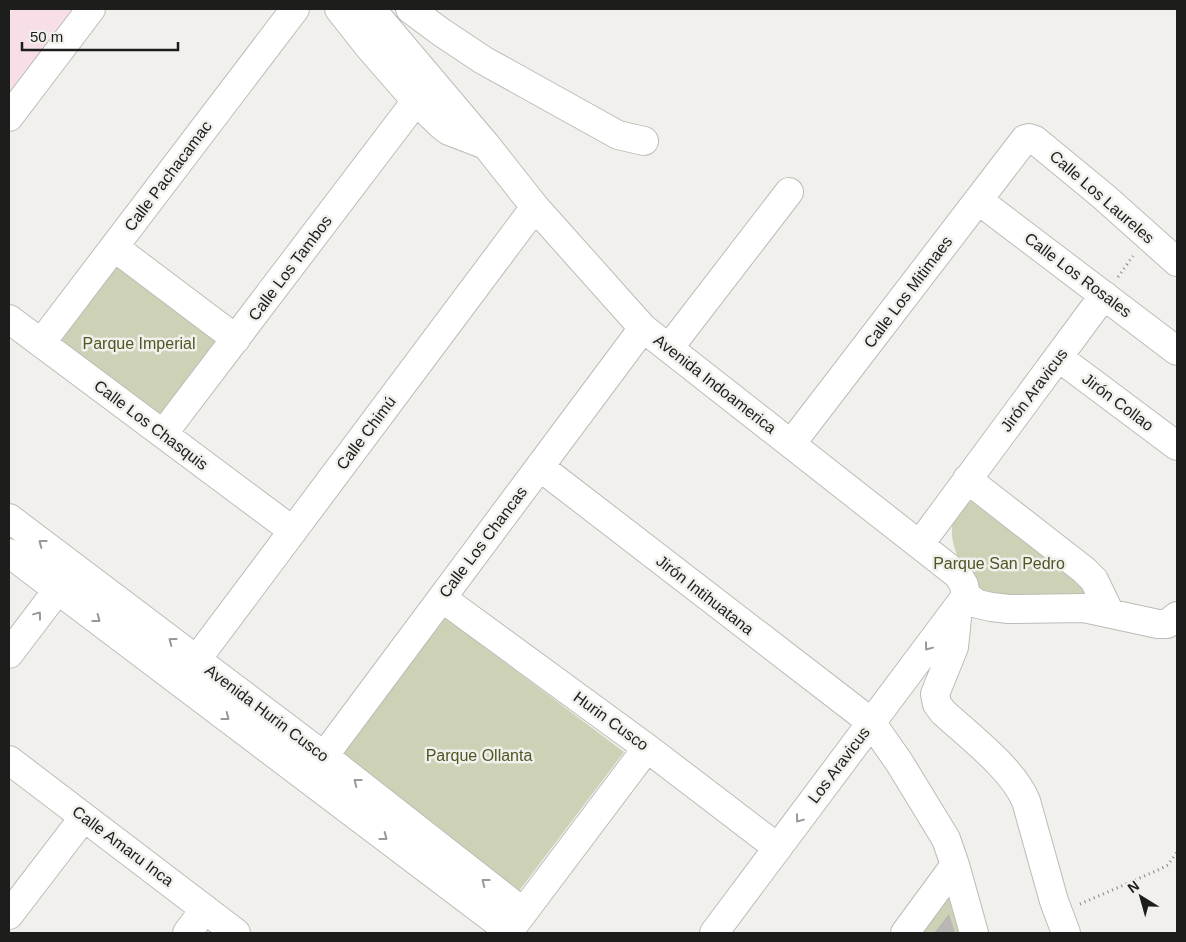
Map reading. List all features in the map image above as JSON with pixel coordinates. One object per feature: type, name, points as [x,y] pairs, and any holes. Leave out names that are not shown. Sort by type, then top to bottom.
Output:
[{"type":"street","points":[[9,117],[92,9]]},
{"type":"street","name":"Calle Pachacamac","points":[[41,343],[294,9]]},
{"type":"street","points":[[338,9],[416,101],[449,131],[486,145]]},
{"type":"street","name":"Avenida Indoamerica","points":[[370,9],[486,145],[536,207],[643,328],[958,575],[964,584],[962,602]]},
{"type":"street","points":[[410,9],[483,60],[618,135],[644,141]]},
{"type":"street","name":"Calle Los Tambos","points":[[163,434],[416,101]]},
{"type":"street","name":"Calle Los Laureles","points":[[1024,140],[1029,138],[1035,140],[1177,262]]},
{"type":"street","name":"Calle Los Mitimaes","points":[[791,444],[1024,140]]},
{"type":"street","points":[[669,348],[789,192]]},
{"type":"street","name":"Calle Los Rosales","points":[[978,200],[1177,351]]},
{"type":"street","name":"Calle Chimú","points":[[196,659],[536,207]]},
{"type":"street","points":[[114,247],[236,339]]},
{"type":"street","name":"Jirón Aravicus","points":[[920,544],[1104,295]]},
{"type":"street","name":"Calle Los Chasquis","points":[[9,319],[293,531]]},
{"type":"street","name":"Calle Los Chancas","points":[[324,756],[643,328]]},
{"type":"street","name":"Jirón Collao","points":[[1058,357],[1177,446]]},
{"type":"street","name":"Jirón Intihuatana","points":[[540,467],[871,722],[899,762],[941,831],[955,865],[974,933]]},
{"type":"street","points":[[967,480],[1084,570],[1094,580],[1110,613]]},
{"type":"street","name":"Avenida Hurin Cusco","points":[[9,518],[324,756],[513,926]]},
{"type":"street","name":"Avenida Hurin Cusco","points":[[9,552],[513,926]]},
{"type":"street","points":[[9,654],[75,568]]},
{"type":"street","name":"Hurin Cusco","points":[[442,598],[647,748],[778,848]]},
{"type":"street","points":[[1064,928],[1054,901],[1021,788],[937,704],[935,694],[954,647],[962,602],[1009,609],[1084,608],[1158,624],[1167,624],[1177,616]]},
{"type":"street","name":"Los Aravicus","points":[[714,933],[962,602]]},
{"type":"street","points":[[513,926],[647,748]]},
{"type":"street","name":"Calle Amaru Inca","points":[[9,760],[236,933]]},
{"type":"street","points":[[9,915],[84,817]]},
{"type":"street","points":[[905,933],[955,865]]},
{"type":"street","points":[[188,933],[205,910]]},
{"type":"path","points":[[1104,295],[1148,236]]},
{"type":"path","points":[[1064,928],[1078,917],[1076,906],[1168,865],[1177,852]]},
{"type":"shaded area","points":[[9,9],[74,9],[9,94]]},
{"type":"green space","name":"Parque Imperial","points":[[119,262],[225,343],[162,426],[55,344]]},
{"type":"green space","name":"Parque San Pedro","points":[[974,501],[1084,578],[1089,593],[1083,598],[979,597],[957,555],[952,532],[953,521],[958,511],[965,504]]},
{"type":"green space","name":"Parque Ollanta","points":[[443,616],[624,752],[516,895],[335,759]]},
{"type":"green space","points":[[948,895],[959,933],[920,933]]},
{"type":"building","points":[[949,914],[955,933],[934,933]]}]
